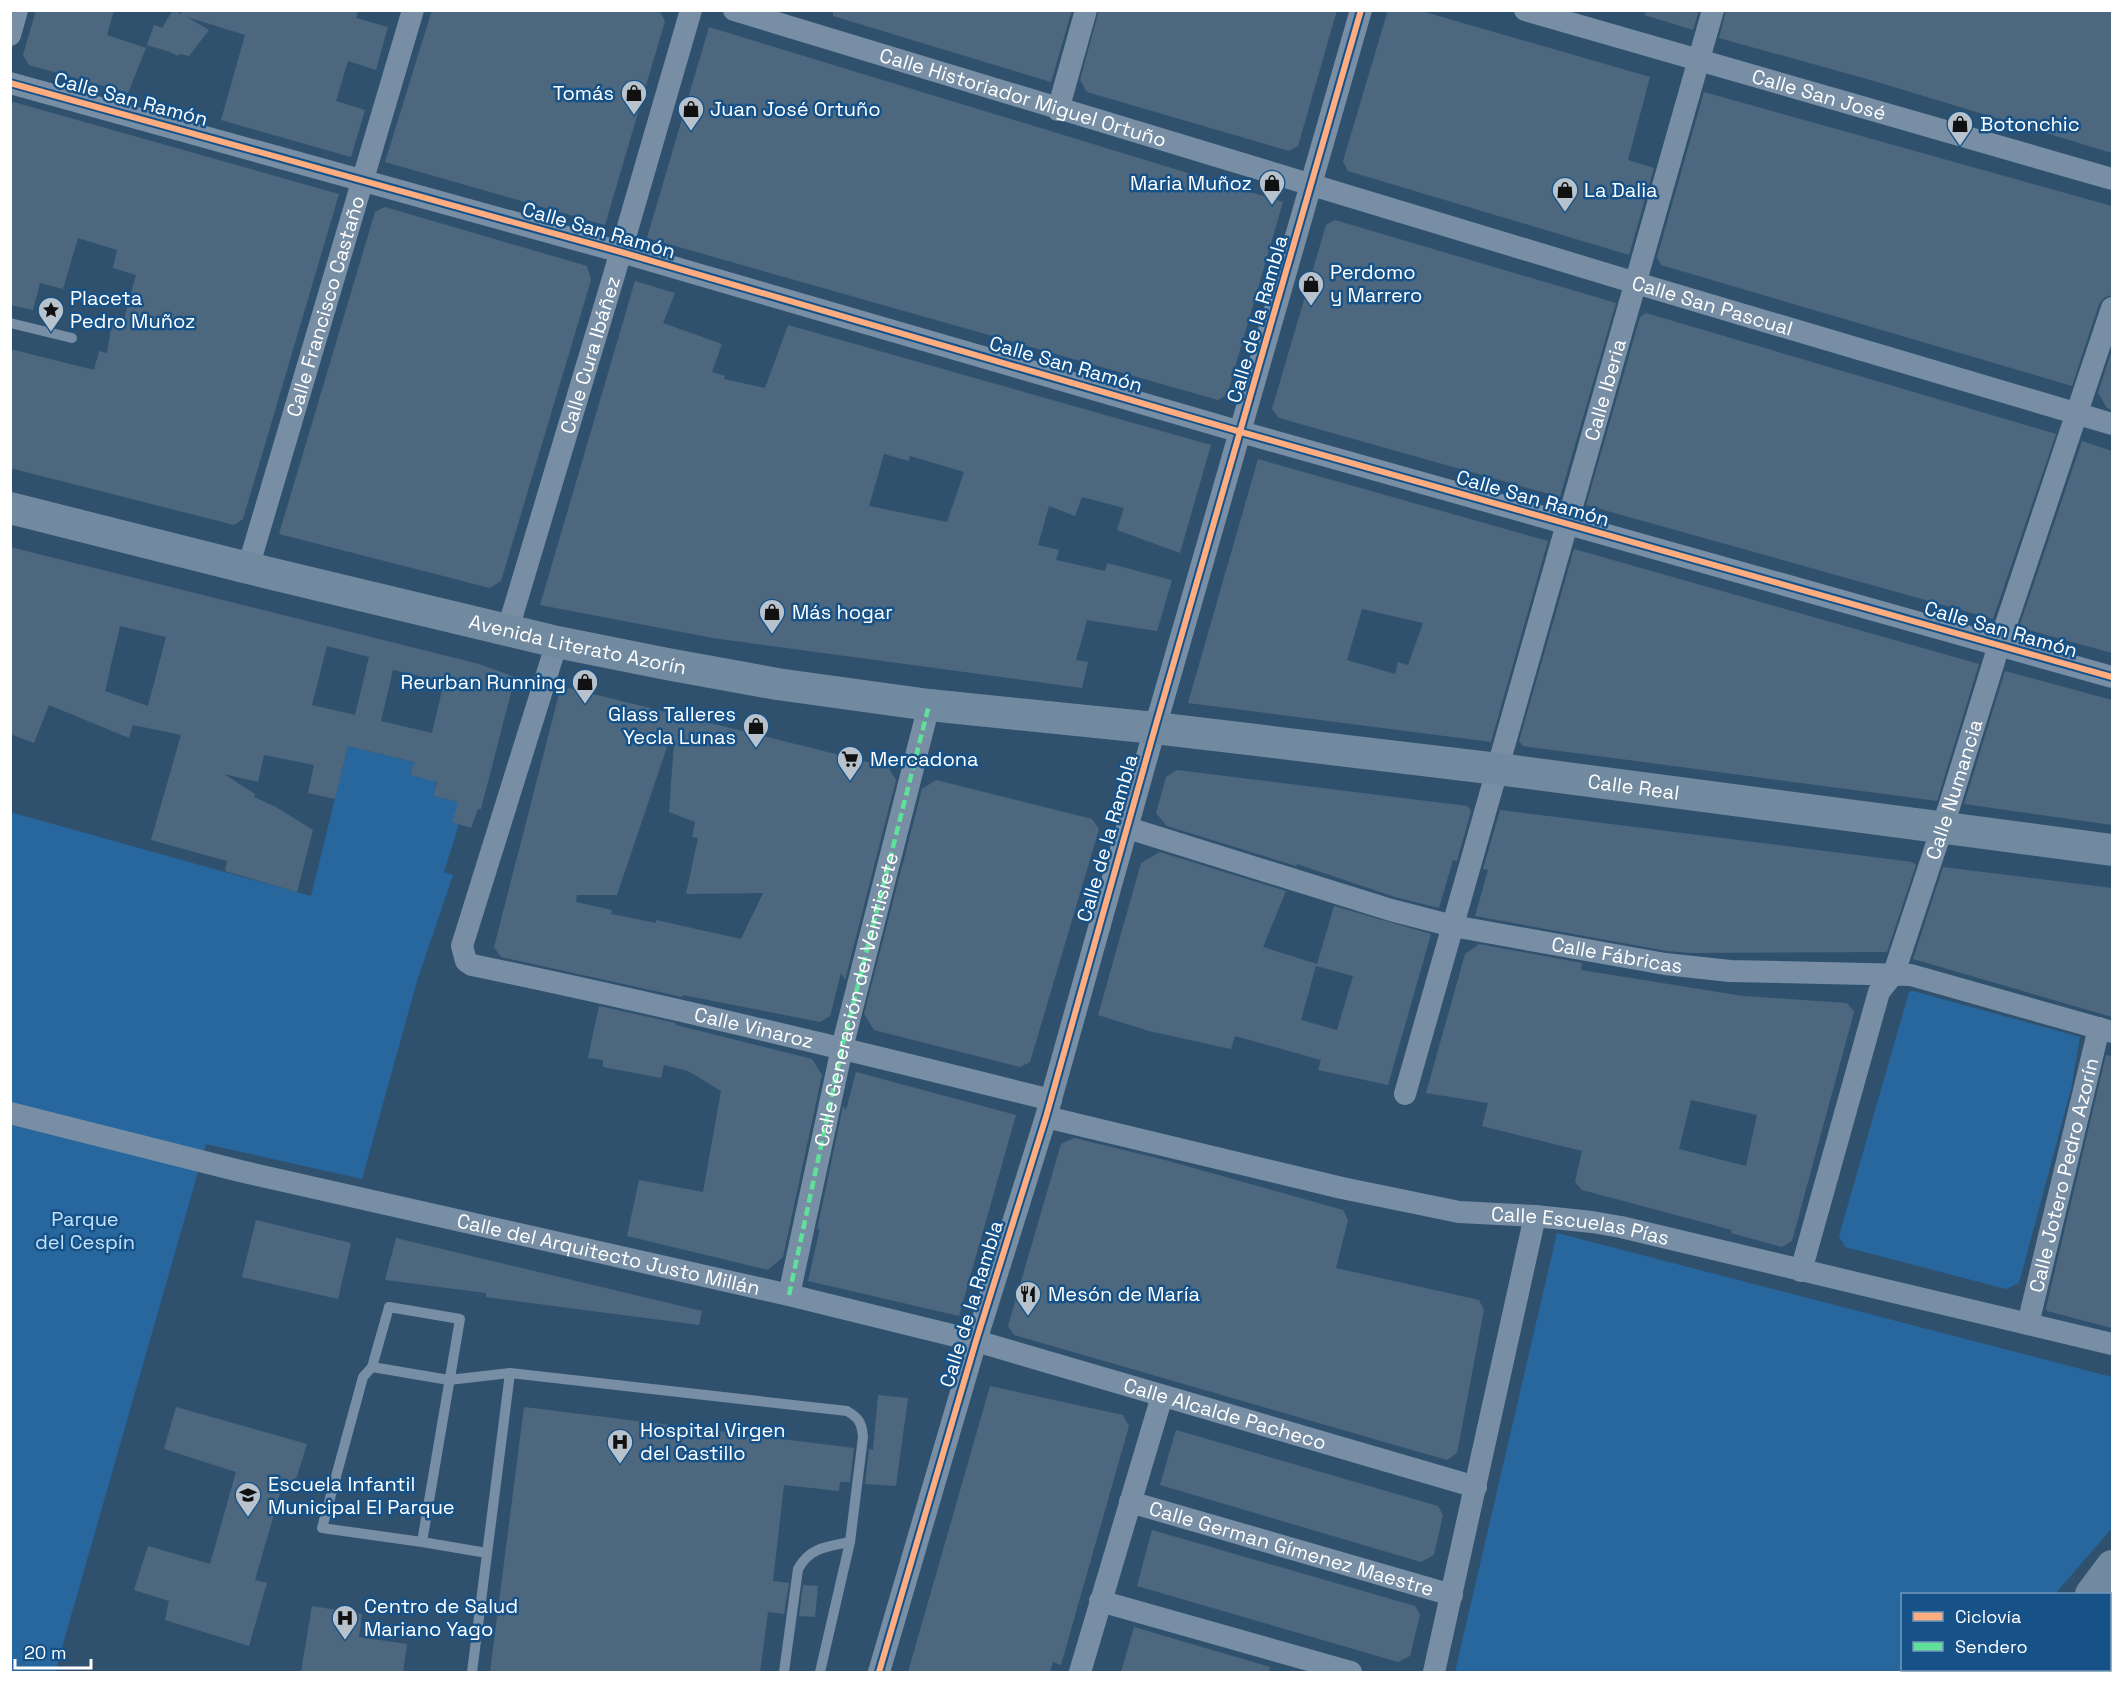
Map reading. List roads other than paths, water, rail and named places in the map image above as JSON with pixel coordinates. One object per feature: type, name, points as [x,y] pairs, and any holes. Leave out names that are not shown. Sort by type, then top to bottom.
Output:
[{"type":"main road","name":"Avenida Literato Azorín","points":[[10,508],[557,642],[667,664],[777,684],[929,705],[1155,728]]},
{"type":"main road","name":"Calle Real","points":[[1155,728],[1498,769],[2112,850]]},
{"type":"main road","points":[[2092,1593],[2112,1566]]},
{"type":"street","name":"Calle Francisco Castaño","points":[[248,568],[413,10]]},
{"type":"street","name":"Calle Cura Ibáñez","points":[[508,629],[691,10]]},
{"type":"street","name":"Calle Historiador Miguel Ortuño","points":[[734,10],[1312,186]]},
{"type":"street","points":[[1058,110],[1086,10]]},
{"type":"street","name":"Calle de la Rambla","points":[[879,1672],[976,1341],[1049,1109],[1155,728],[1361,10]]},
{"type":"street","name":"Calle San José","points":[[1525,10],[2112,179]]},
{"type":"street","name":"Calle Iberia","points":[[1405,1094],[1713,10]]},
{"type":"street","name":"Calle San Ramón","points":[[10,83],[621,252],[1241,432],[2112,677]]},
{"type":"street","name":"Calle San Pascual","points":[[1312,186],[2112,423]]},
{"type":"street","name":"Calle Numancia","points":[[1802,1271],[1879,992],[1894,973],[1942,829],[1999,645],[2112,309]]},
{"type":"street","name":"Calle Vinaroz","points":[[557,642],[462,946],[462,953],[472,966],[616,996],[842,1048],[1049,1109]]},
{"type":"street","name":"Calle Generación del Veintisiete","points":[[789,1295],[842,1048],[929,705]]},
{"type":"street","name":"Calle Fábricas","points":[[1128,828],[1391,910],[1453,926],[1697,968],[1730,971],[1911,975],[2106,1030]]},
{"type":"street","name":"Calle Jotero Pedro Azorín","points":[[2028,1324],[2106,1030]]},
{"type":"street","name":"Calle Escuelas Pías","points":[[1049,1109],[1342,1188],[1459,1212],[1535,1216],[1621,1227],[2112,1344]]},
{"type":"street","name":"Calle del Arquitecto Justo Millán","points":[[10,1113],[240,1171],[789,1295],[976,1341]]},
{"type":"street","points":[[1434,1672],[1535,1216]]},
{"type":"street","name":"Calle Alcalde Pacheco","points":[[976,1341],[1476,1486]]},
{"type":"street","points":[[1080,1672],[1162,1396]]},
{"type":"street","name":"Calle German Gímenez Maestre","points":[[1130,1502],[1452,1595]]},
{"type":"street","points":[[1100,1601],[1351,1672]]},
{"type":"lane","points":[[10,322],[72,338]]},
{"type":"lane","points":[[422,1542],[460,1319],[388,1307],[372,1367],[363,1377],[322,1528],[487,1553]]},
{"type":"lane","points":[[372,1367],[449,1380],[510,1373],[846,1411],[858,1418],[862,1426],[863,1437],[850,1542],[820,1672]]},
{"type":"lane","points":[[472,1672],[510,1373]]},
{"type":"lane","points":[[784,1672],[798,1569],[804,1558],[811,1552],[850,1542]]},
{"type":"place","name":"Tomás","points":[[634,116]]},
{"type":"place","name":"Juan José Ortuño","points":[[691,132]]},
{"type":"place","name":"Botonchic","points":[[1960,147]]},
{"type":"place","name":"Maria Muñoz","points":[[1272,206]]},
{"type":"place","name":"La Dalia","points":[[1565,213]]},
{"type":"place","name":"Perdomo y Marrero","points":[[1311,307]]},
{"type":"place","name":"Placeta Pedro Muñoz","points":[[51,333]]},
{"type":"place","name":"Más hogar","points":[[772,635]]},
{"type":"place","name":"Reurban Running","points":[[585,705]]},
{"type":"place","name":"Glass Talleres Yecla Lunas","points":[[756,749]]},
{"type":"place","name":"Mercadona","points":[[850,782]]},
{"type":"place","name":"Mesón de María","points":[[1028,1317]]},
{"type":"place","name":"Hospital Virgen del Castillo","points":[[620,1465]]},
{"type":"place","name":"Escuela Infantil Municipal El Parque","points":[[248,1518]]},
{"type":"place","name":"Centro de Salud Mariano Yago","points":[[345,1641]]},
{"type":"park label","name":"Parque del Cespín","points":[[85,1230]]}]
